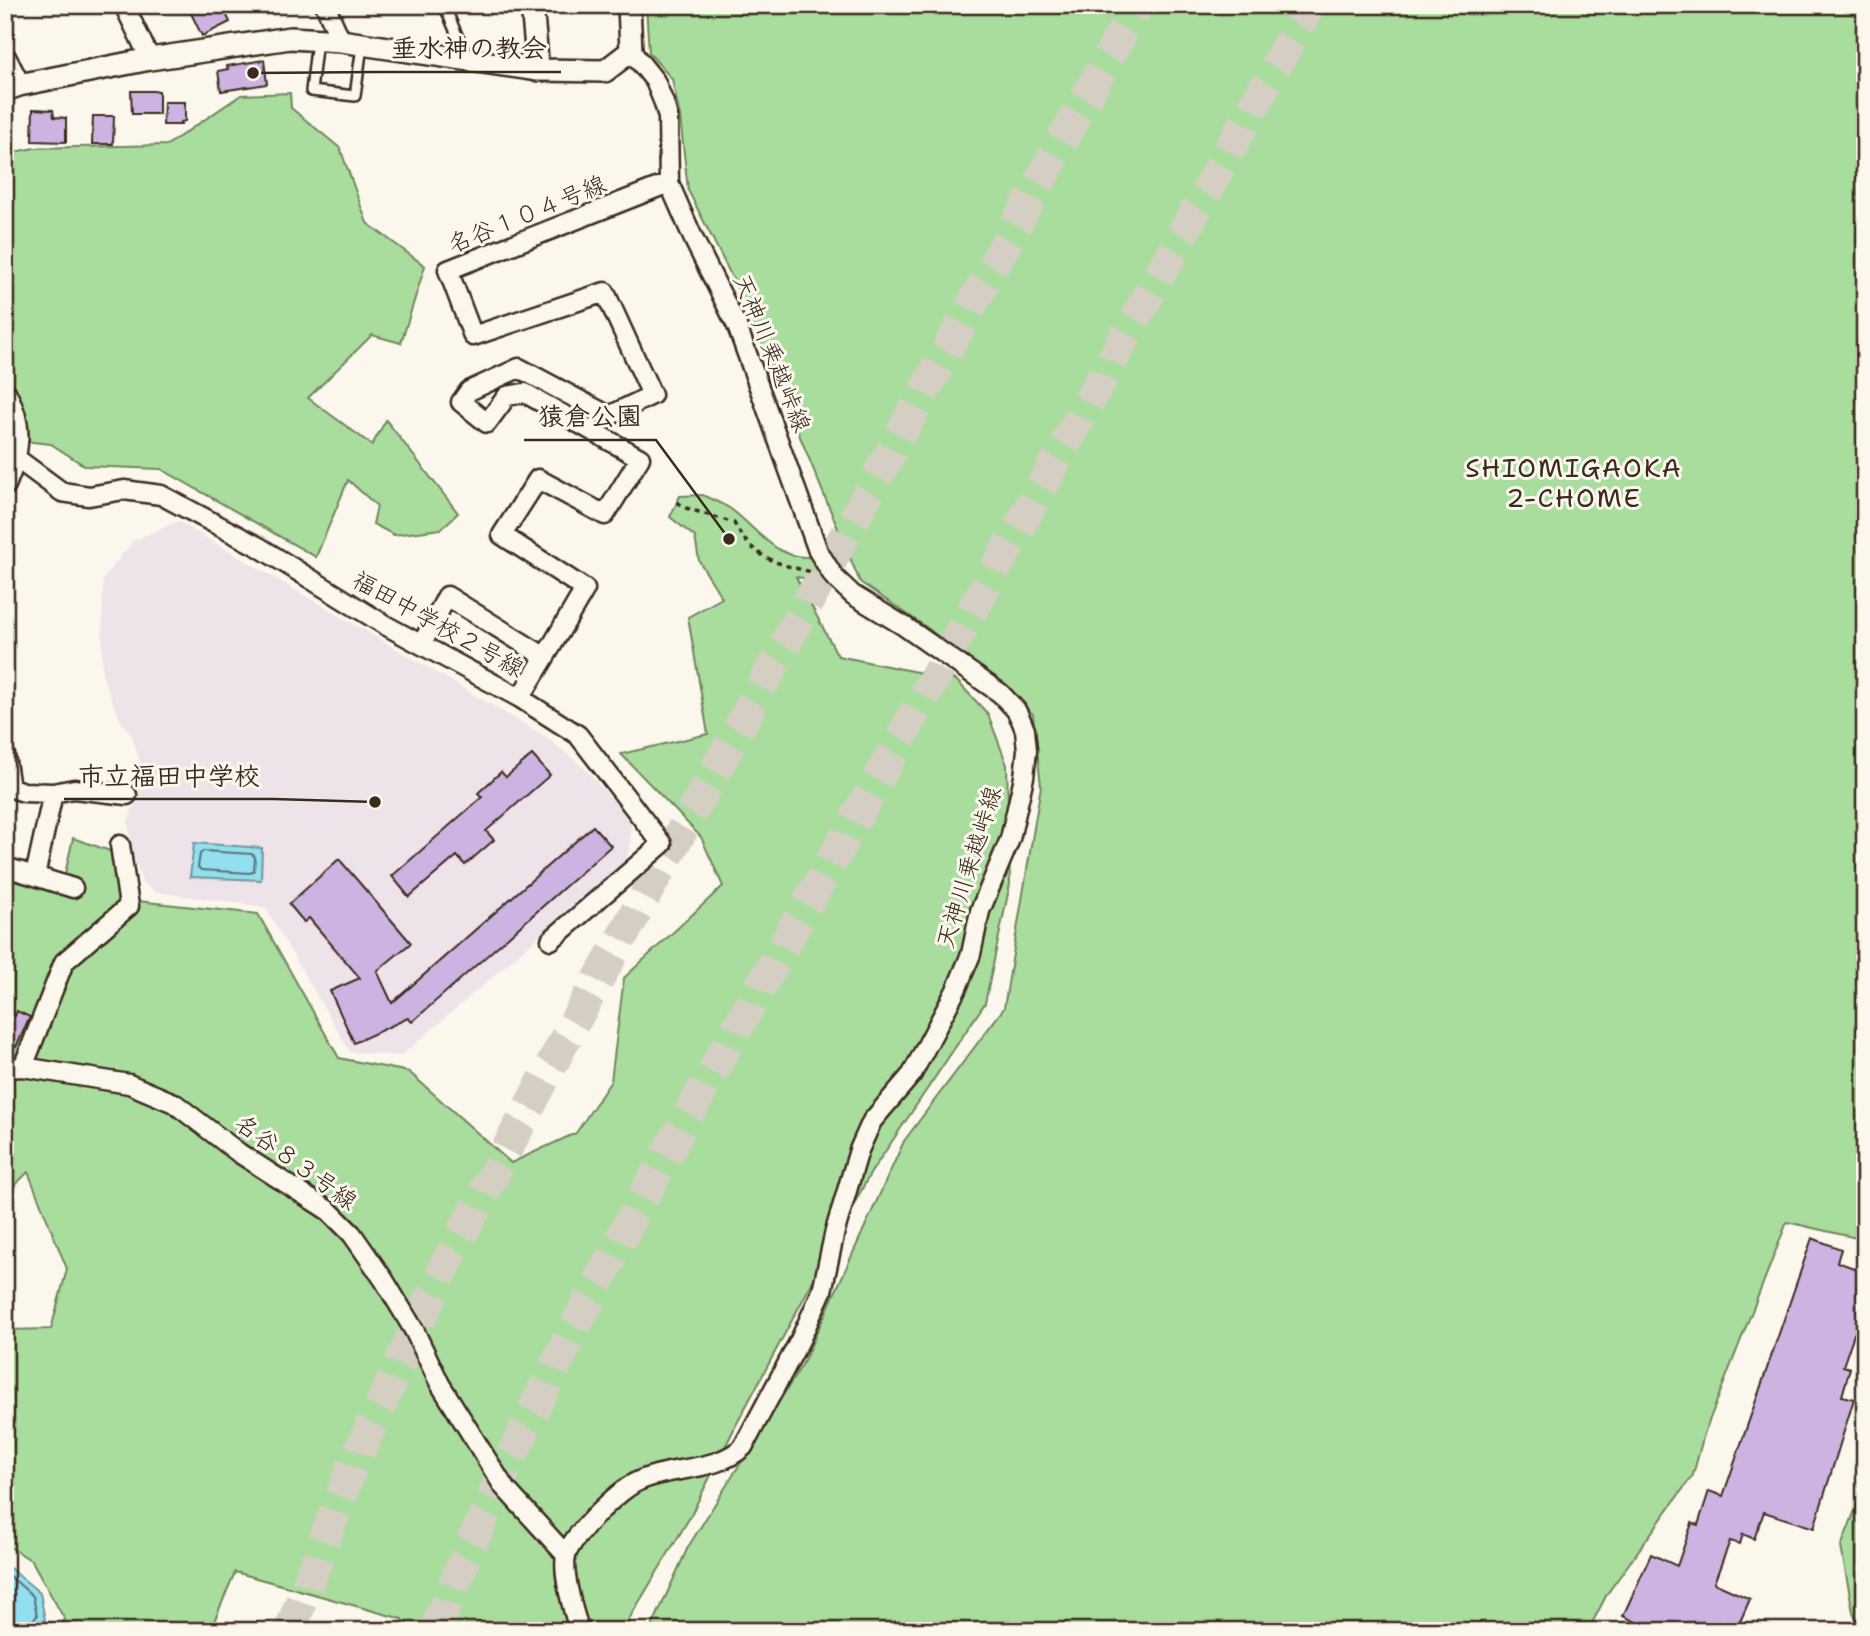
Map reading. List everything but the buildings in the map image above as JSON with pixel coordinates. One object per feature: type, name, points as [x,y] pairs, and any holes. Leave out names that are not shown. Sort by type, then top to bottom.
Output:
[{"type":"street","points":[[124,5],[150,59]]},
{"type":"street","points":[[325,5],[352,42]]},
{"type":"street","points":[[532,5],[538,70]]},
{"type":"street","points":[[5,58],[12,88],[150,59],[290,38],[352,42],[538,70],[605,71],[631,51],[629,5]]},
{"type":"street","name":"天神川乗越峠線","points":[[566,1555],[588,1524],[609,1501],[629,1486],[641,1479],[698,1467],[733,1456],[743,1447],[800,1340],[821,1291],[859,1150],[872,1121],[912,1074],[956,990],[971,954],[980,911],[1010,839],[1024,777],[1027,750],[1025,730],[1016,710],[984,680],[904,626],[861,601],[834,577],[818,551],[737,326],[669,183],[668,117],[655,81],[631,51]]},
{"type":"street","name":"名谷１０４号線","points":[[545,657],[585,589],[502,535],[538,480],[605,515],[640,458],[525,393],[506,397],[487,424],[461,402],[469,391],[519,368],[608,416],[652,395],[606,292],[473,337],[447,270],[669,183]]},
{"type":"street","points":[[5,393],[17,427],[16,458],[5,484]]},
{"type":"street","name":"福田中学校２号線","points":[[16,458],[62,492],[89,496],[124,490],[161,495],[259,547],[385,625],[520,698],[578,735],[663,844],[551,940]]},
{"type":"street","points":[[422,645],[447,596],[545,657],[520,698]]},
{"type":"street","points":[[5,755],[8,788],[53,793],[74,789],[127,795]]},
{"type":"street","points":[[36,876],[53,793]]},
{"type":"street","points":[[14,1068],[64,962],[129,906],[120,845]]},
{"type":"street","points":[[5,867],[72,888]]},
{"type":"street","name":"名谷８３号線","points":[[14,1068],[130,1084],[174,1103],[239,1153],[330,1211],[352,1234],[384,1280],[414,1330],[440,1384],[505,1487],[566,1555]]},
{"type":"street","points":[[566,1555],[566,1572],[580,1631]]},
{"type":"lane","points":[[444,5],[468,60]]},
{"type":"lane","points":[[317,39],[311,91],[355,96],[352,42]]},
{"type":"path","points":[[677,502],[686,508],[734,523],[741,535],[760,555],[779,565],[834,577]]},
{"type":"path","points":[[5,1286],[8,1301],[5,1305]]},
{"type":"shaded area","points":[[178,521],[546,737],[584,768],[631,820],[630,848],[625,862],[401,1056],[350,1052],[265,907],[156,892],[142,882],[133,854],[128,822],[144,775],[132,736],[120,720],[102,675],[103,579],[133,541]]},
{"type":"green space","points":[[646,5],[1865,5],[1865,1240],[1787,1222],[1704,1434],[1693,1475],[1607,1594],[1588,1631],[650,1631],[688,1547],[802,1365],[904,1141],[1004,1008],[1041,786],[1033,714],[929,629],[860,582],[744,301],[688,190],[680,117],[672,79],[649,53]]},
{"type":"green space","points":[[290,93],[291,108],[340,148],[367,223],[425,266],[401,343],[372,335],[308,398],[372,445],[386,420],[458,513],[441,529],[394,535],[373,524],[377,506],[348,480],[316,557],[161,469],[85,466],[51,444],[5,439],[5,154],[34,148],[167,145],[241,95]]},
{"type":"green space","points":[[703,495],[732,510],[779,550],[802,557],[816,557],[832,582],[796,577],[838,656],[956,680],[988,714],[1007,765],[1010,884],[985,1003],[870,1174],[690,1517],[629,1619],[629,1631],[413,1631],[402,1619],[235,1572],[210,1631],[55,1631],[65,1620],[32,1561],[5,1544],[5,1330],[51,1329],[67,1269],[28,1172],[5,1195],[5,879],[61,892],[73,838],[113,852],[119,899],[258,914],[339,1058],[409,1072],[511,1163],[576,1133],[611,1081],[624,978],[723,886],[701,837],[621,754],[708,734],[688,617],[722,598],[699,561],[695,537],[670,517],[680,496]]},
{"type":"green space","points":[[1865,1484],[1865,1631],[1862,1631],[1853,1612],[1841,1547]]},
{"type":"water","points":[[194,843],[262,848],[261,880],[190,877]]},
{"type":"water","points":[[5,1564],[40,1593],[45,1620],[31,1631],[5,1631]]},
{"type":"tunnel","points":[[290,1631],[352,1467],[447,1262],[571,1028],[1137,5]]},
{"type":"tunnel","points":[[435,1631],[526,1425],[628,1225],[1310,5]]},
{"type":"place","name":"垂水神の教会","points":[[253,73]]},
{"type":"place","name":"猿倉公園","points":[[729,539]]},
{"type":"place","name":"市立福田中学校","points":[[375,802]]},
{"type":"district","name":"SHIOMIGAOKA 2-CHOME","points":[[1574,483]]}]
